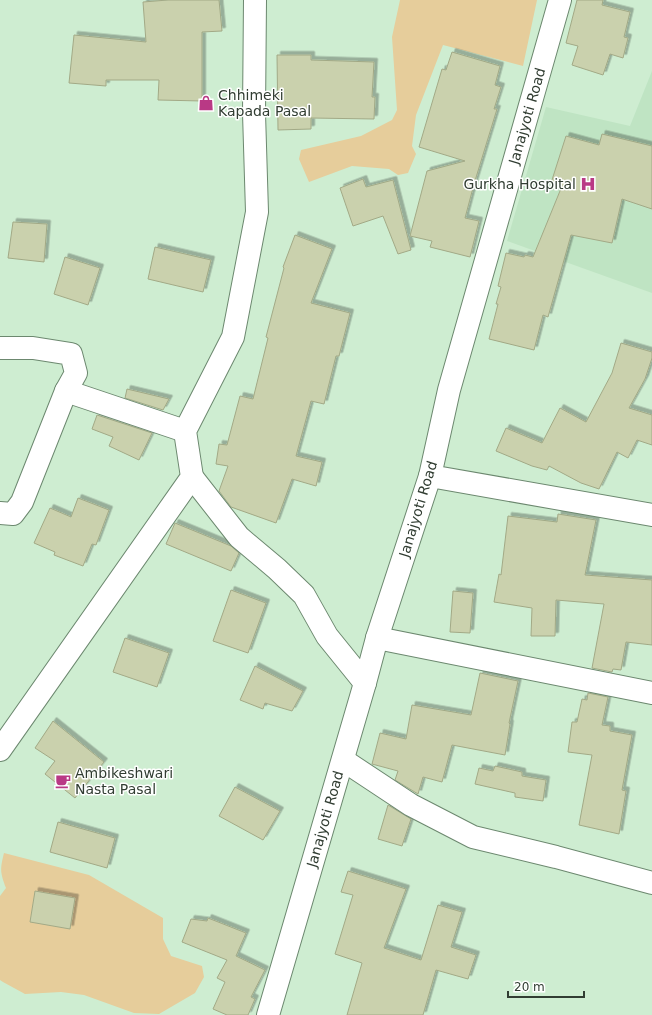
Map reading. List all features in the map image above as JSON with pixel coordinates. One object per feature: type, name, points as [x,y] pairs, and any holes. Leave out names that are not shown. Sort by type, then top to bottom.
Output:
[{"type":"street","points":[[255,0],[254,113],[257,212],[233,337],[185,431],[192,477],[239,537],[278,569],[304,595],[327,636],[365,683]]},
{"type":"street","name":"Janajyoti Road","points":[[268,1015],[377,638],[430,476],[449,390],[560,0]]},
{"type":"street","points":[[0,348],[33,348],[71,354],[76,373],[66,391],[22,502],[13,514],[0,513]]},
{"type":"street","points":[[66,391],[185,431]]},
{"type":"street","points":[[430,476],[652,515]]},
{"type":"street","points":[[0,750],[192,477]]},
{"type":"street","points":[[377,638],[652,693]]},
{"type":"street","points":[[342,760],[411,805],[472,837],[556,857],[652,883]]},
{"type":"shaded area","points":[[400,0],[537,0],[523,66],[443,45],[416,115],[412,146],[416,154],[408,173],[398,175],[389,169],[352,166],[309,182],[299,159],[301,150],[361,136],[392,120],[397,110],[392,37]]},
{"type":"shaded area","name":"Gurkha Hospital","points":[[652,71],[652,293],[507,241],[546,107],[630,126]]},
{"type":"shaded area","points":[[4,853],[89,875],[163,918],[163,939],[171,956],[202,966],[204,977],[195,993],[159,1014],[134,1013],[84,995],[61,992],[25,994],[0,980],[0,896],[6,888],[1,870]]},
{"type":"building","points":[[168,0],[219,0],[222,31],[202,32],[202,101],[158,100],[159,80],[106,80],[106,86],[69,83],[74,35],[146,42],[143,2]]},
{"type":"building","points":[[577,0],[603,0],[602,5],[630,12],[624,37],[628,38],[623,58],[610,54],[603,75],[572,65],[578,46],[566,43]]},
{"type":"building","points":[[452,52],[500,66],[495,85],[501,87],[494,109],[497,109],[465,218],[479,221],[470,257],[430,247],[432,241],[410,236],[427,171],[465,161],[419,147],[442,69],[446,70]]},
{"type":"building","points":[[277,55],[311,55],[311,60],[374,62],[372,97],[375,97],[374,119],[311,118],[311,129],[278,130]]},
{"type":"building","points":[[602,134],[652,146],[652,209],[622,199],[612,243],[571,235],[548,317],[543,315],[534,350],[489,339],[498,304],[496,304],[501,287],[498,286],[506,253],[524,257],[525,255],[533,257],[562,186],[551,183],[566,136],[599,145]]},
{"type":"building","points":[[363,179],[366,187],[393,180],[411,250],[398,254],[383,216],[353,226],[340,188]]},
{"type":"building","points":[[13,222],[47,224],[44,262],[8,258]]},
{"type":"building","points":[[295,235],[332,249],[311,303],[350,313],[339,356],[336,356],[324,404],[311,401],[296,456],[322,462],[316,486],[292,479],[276,523],[231,507],[219,491],[228,466],[216,464],[219,444],[227,445],[240,396],[253,399],[283,267]]},
{"type":"building","points":[[155,247],[211,260],[203,292],[148,279]]},
{"type":"building","points":[[65,257],[100,268],[88,305],[54,294]]},
{"type":"building","points":[[621,343],[652,352],[652,358],[645,379],[629,408],[652,415],[652,445],[637,440],[628,458],[617,452],[599,489],[581,483],[549,466],[547,470],[532,466],[496,451],[506,428],[542,443],[560,408],[586,422],[612,373]]},
{"type":"building","points":[[127,389],[169,399],[163,410],[125,398]]},
{"type":"building","points":[[97,415],[152,433],[139,460],[109,446],[113,437],[92,429]]},
{"type":"building","points":[[78,498],[109,510],[96,545],[92,544],[83,566],[54,555],[55,552],[34,543],[50,508],[71,517]]},
{"type":"building","points":[[558,514],[596,520],[585,575],[652,580],[652,645],[626,642],[621,670],[613,669],[612,672],[592,668],[604,604],[556,600],[555,636],[531,636],[532,608],[494,602],[499,574],[501,575],[508,516],[557,522]]},
{"type":"building","points":[[175,523],[231,546],[239,553],[231,571],[166,544]]},
{"type":"building","points":[[231,590],[266,603],[248,653],[213,641]]},
{"type":"building","points":[[453,591],[473,593],[470,633],[450,632]]},
{"type":"building","points":[[125,638],[169,653],[157,687],[113,672]]},
{"type":"building","points":[[255,666],[303,691],[292,711],[265,703],[263,709],[240,700]]},
{"type":"building","points":[[480,673],[518,681],[509,723],[505,755],[452,745],[442,782],[423,777],[418,794],[395,780],[398,771],[372,764],[380,733],[406,739],[412,705],[471,715]]},
{"type":"building","points":[[588,693],[608,697],[602,725],[610,726],[610,731],[632,735],[622,790],[626,791],[619,834],[579,825],[592,755],[568,752],[572,722],[577,722],[582,699],[587,700]]},
{"type":"building","points":[[53,721],[104,762],[75,798],[45,774],[55,761],[35,748]]},
{"type":"building","points":[[495,766],[522,772],[522,776],[546,780],[543,801],[515,797],[515,793],[475,784],[479,768],[493,771]]},
{"type":"building","points":[[235,787],[280,811],[263,840],[219,816]]},
{"type":"building","points":[[388,805],[411,819],[402,846],[378,839]]},
{"type":"building","points":[[58,822],[115,838],[107,868],[50,852]]},
{"type":"building","points":[[348,871],[406,889],[384,948],[421,960],[438,905],[462,912],[451,947],[476,955],[468,979],[436,970],[423,1015],[347,1015],[362,963],[335,954],[353,895],[341,892]]},
{"type":"building","points":[[35,891],[75,898],[70,929],[30,922]]},
{"type":"building","points":[[208,918],[246,933],[236,956],[265,970],[251,997],[255,999],[248,1015],[227,1015],[213,1009],[225,982],[217,978],[227,960],[182,942],[191,919],[207,921]]},
{"type":"place","name":"Chhimeki Kapada Pasal","points":[[206,103]]},
{"type":"place","name":"Gurkha Hospital","points":[[588,184]]},
{"type":"place","name":"Ambikeshwari Nasta Pasal","points":[[63,781]]}]
